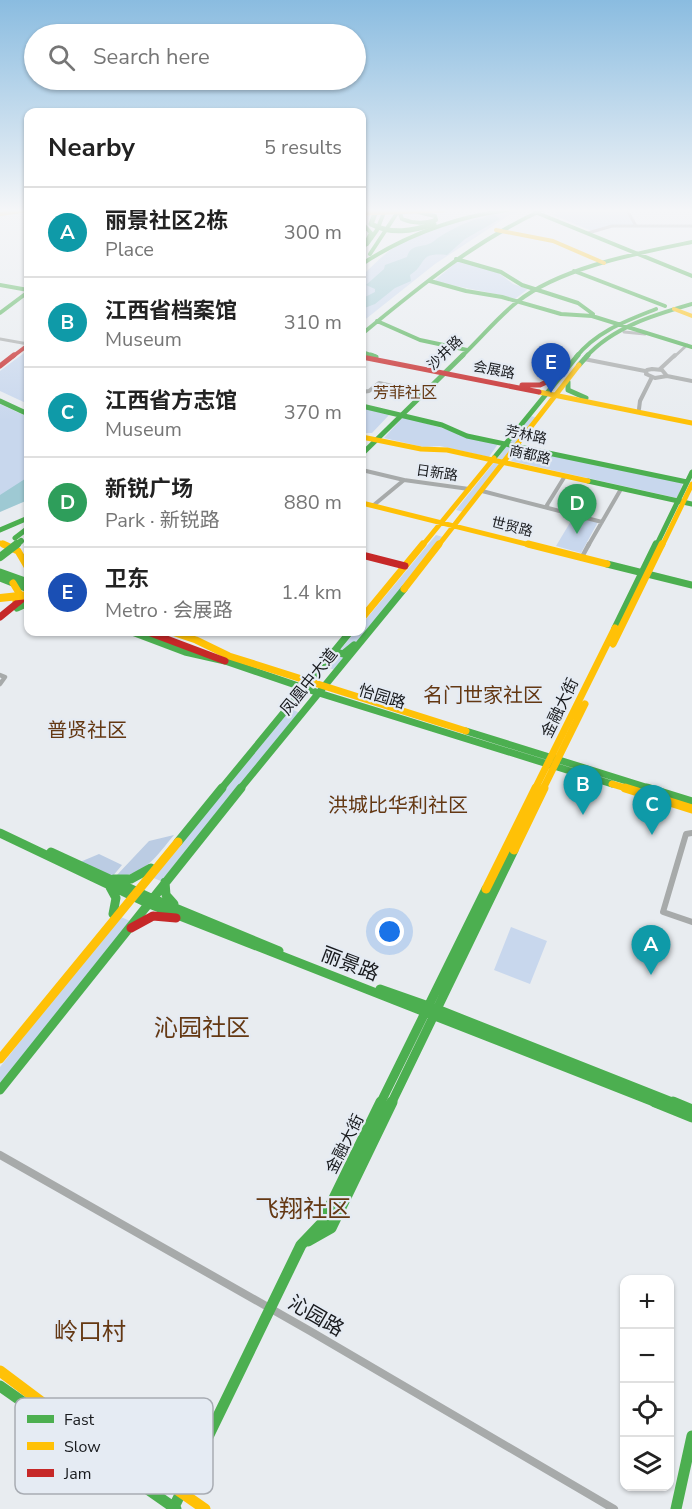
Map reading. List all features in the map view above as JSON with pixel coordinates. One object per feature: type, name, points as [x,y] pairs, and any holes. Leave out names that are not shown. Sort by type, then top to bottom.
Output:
[{"type":"main road","points":[[366,329],[426,280]]},
{"type":"main road","points":[[513,280],[578,303],[592,314],[690,346]]},
{"type":"main road","name":"沙井路","points":[[366,450],[518,302],[534,289],[553,280]]},
{"type":"main road","points":[[598,280],[692,316]]},
{"type":"main road","points":[[366,329],[430,281],[466,291],[491,294],[555,313],[592,316],[623,324]]},
{"type":"main road","points":[[0,284],[24,289]]},
{"type":"main road","points":[[0,313],[24,293]]},
{"type":"main road","name":"凤凰中大道","points":[[366,613],[443,522],[557,377],[591,339],[623,324],[692,298]]},
{"type":"main road","name":"凤凰中大道","points":[[669,308],[692,304]]},
{"type":"main road","points":[[377,321],[420,340],[468,350]]},
{"type":"main road","name":"凤凰中大道","points":[[367,634],[505,463],[584,359],[602,340],[623,324]]},
{"type":"main road","points":[[0,366],[24,348]]},
{"type":"main road","name":"会展路","points":[[366,355],[692,420]]},
{"type":"main road","name":"会展路","points":[[366,355],[445,372]]},
{"type":"main road","points":[[571,376],[566,387],[571,392],[586,398]]},
{"type":"main road","points":[[520,387],[540,385],[557,377]]},
{"type":"main road","points":[[520,387],[534,398],[533,408]]},
{"type":"main road","name":"会展路","points":[[557,394],[575,400],[692,420]]},
{"type":"main road","points":[[549,405],[560,399],[575,400]]},
{"type":"main road","points":[[0,400],[24,410]]},
{"type":"main road","name":"芳林路","points":[[366,407],[442,424],[467,436],[690,483]]},
{"type":"main road","points":[[526,417],[533,414],[538,419]]},
{"type":"main road","name":"商都路","points":[[366,438],[421,449],[447,450],[684,503]]},
{"type":"main road","name":"金融大街","points":[[271,1309],[301,1245],[331,1228],[432,1011],[646,572],[684,503],[692,472]]},
{"type":"main road","name":"世贸路","points":[[366,503],[443,522]]},
{"type":"main road","name":"世贸路","points":[[366,503],[646,572]]},
{"type":"main road","points":[[0,525],[24,517]]},
{"type":"main road","points":[[0,530],[24,518]]},
{"type":"main road","name":"世贸路","points":[[456,525],[692,583]]},
{"type":"main road","points":[[0,549],[24,531]]},
{"type":"main road","points":[[0,557],[24,538]]},
{"type":"main road","points":[[0,543],[14,546],[24,559]]},
{"type":"main road","points":[[366,556],[405,566]]},
{"type":"main road","points":[[0,572],[22,581]]},
{"type":"main road","points":[[0,578],[22,581]]},
{"type":"main road","points":[[0,617],[13,609],[22,581]]},
{"type":"main road","points":[[0,596],[24,595]]},
{"type":"main road","points":[[0,621],[24,599]]},
{"type":"main road","name":"怡园路","points":[[143,636],[185,652],[227,659],[692,809]]},
{"type":"main road","points":[[160,636],[227,659]]},
{"type":"main road","points":[[170,636],[227,659]]},
{"type":"main road","name":"怡园路","points":[[184,636],[227,659]]},
{"type":"main road","name":"凤凰中大道","points":[[0,1059],[163,857],[347,636]]},
{"type":"main road","points":[[334,651],[343,654],[365,636]]},
{"type":"main road","name":"凤凰中大道","points":[[0,1090],[165,880],[365,636]]},
{"type":"main road","name":"怡园路","points":[[554,763],[692,802]]},
{"type":"main road","name":"丽景路","points":[[0,828],[109,882]]},
{"type":"main road","name":"丽景路","points":[[0,832],[149,901],[692,1110]]},
{"type":"main road","points":[[101,934],[116,904],[109,882],[138,876],[163,857]]},
{"type":"main road","points":[[165,880],[166,897],[189,917]]},
{"type":"main road","points":[[122,934],[153,916],[189,917]]},
{"type":"main road","name":"丽景路","points":[[432,1011],[692,1117]]},
{"type":"main road","points":[[213,1427],[271,1309]]},
{"type":"main road","points":[[0,1371],[36,1398]]},
{"type":"main road","points":[[0,1386],[17,1398]]},
{"type":"main road","points":[[676,1509],[692,1436]]},
{"type":"main road","points":[[153,1494],[174,1509],[180,1494]]},
{"type":"main road","points":[[184,1494],[205,1509]]},
{"type":"street","points":[[0,339],[24,344]]},
{"type":"street","points":[[660,369],[690,346]]},
{"type":"street","points":[[584,359],[645,371],[660,369],[667,376]]},
{"type":"street","points":[[645,371],[652,378],[667,376],[692,381]]},
{"type":"street","points":[[639,409],[640,400],[652,378]]},
{"type":"street","points":[[366,391],[379,383],[423,393]]},
{"type":"street","points":[[366,471],[404,480]]},
{"type":"street","points":[[548,508],[547,505],[565,476]]},
{"type":"street","name":"日新路","points":[[375,504],[404,480],[469,489]]},
{"type":"street","points":[[583,555],[621,489]]},
{"type":"street","points":[[482,491],[602,522]]},
{"type":"street","points":[[0,675],[5,677],[0,684]]},
{"type":"street","points":[[692,833],[686,834],[663,912],[692,922]]},
{"type":"street","name":"沁园路","points":[[0,1155],[271,1309],[614,1509]]},
{"type":"shaded area","points":[[366,280],[414,280],[366,319]]},
{"type":"shaded area","points":[[371,280],[411,281],[395,288],[375,304],[366,307],[366,296],[375,292],[375,289],[366,285]]},
{"type":"shaded area","points":[[508,280],[528,289],[515,299],[434,281]]},
{"type":"shaded area","points":[[24,353],[24,402],[0,391],[0,371]]},
{"type":"shaded area","points":[[0,404],[24,415],[24,483],[0,497]]},
{"type":"shaded area","points":[[366,409],[390,414],[372,433],[366,433]]},
{"type":"shaded area","points":[[531,416],[538,418],[464,512],[456,510]]},
{"type":"shaded area","points":[[403,417],[498,444],[489,457],[440,446],[423,447],[384,438]]},
{"type":"shaded area","points":[[521,449],[683,483],[677,498],[511,461]]},
{"type":"shaded area","points":[[24,480],[24,502],[0,512],[0,495]]},
{"type":"shaded area","points":[[574,516],[598,522],[581,553],[556,546]]},
{"type":"shaded area","points":[[436,535],[443,537],[366,632],[366,619]]},
{"type":"shaded area","points":[[352,636],[363,636],[335,670],[326,667]]},
{"type":"shaded area","points":[[291,709],[300,713],[161,881],[151,877]]},
{"type":"shaded area","points":[[174,835],[150,863],[135,873],[116,876],[149,841]]},
{"type":"shaded area","points":[[99,854],[122,865],[112,877],[80,862]]},
{"type":"shaded area","points":[[119,916],[130,921],[0,1088],[0,1067]]},
{"type":"shaded area","points":[[511,927],[547,941],[530,984],[494,970]]},
{"type":"traffic: fast","points":[[366,331],[428,280]]},
{"type":"traffic: fast","points":[[515,280],[522,285],[578,303],[593,314]]},
{"type":"traffic: fast","points":[[366,450],[518,301],[556,280]]},
{"type":"traffic: fast","points":[[598,280],[665,306]]},
{"type":"traffic: fast","points":[[430,281],[466,291],[502,297],[561,314],[592,316],[692,347]]},
{"type":"traffic: fast","points":[[0,285],[24,289]]},
{"type":"traffic: fast","points":[[0,313],[24,295]]},
{"type":"traffic: fast","points":[[579,365],[590,353],[616,333],[645,319],[692,304]]},
{"type":"traffic: fast","points":[[494,458],[586,345],[614,325],[656,309]]},
{"type":"traffic: fast","points":[[377,321],[420,340],[467,350]]},
{"type":"traffic: fast","points":[[366,353],[376,357]]},
{"type":"traffic: fast","points":[[568,382],[568,390],[586,398]]},
{"type":"traffic: fast","points":[[0,401],[24,412]]},
{"type":"traffic: fast","points":[[366,407],[442,425],[467,436],[687,482]]},
{"type":"traffic: fast","points":[[615,628],[692,472]]},
{"type":"traffic: fast","points":[[588,481],[692,504]]},
{"type":"traffic: fast","points":[[0,530],[24,520]]},
{"type":"traffic: fast","points":[[15,538],[24,531]]},
{"type":"traffic: fast","points":[[0,557],[21,541]]},
{"type":"traffic: fast","points":[[607,564],[692,585]]},
{"type":"traffic: fast","points":[[0,572],[24,581]]},
{"type":"traffic: fast","points":[[0,578],[24,587]]},
{"type":"traffic: fast","points":[[366,635],[404,589]]},
{"type":"traffic: fast","points":[[17,608],[24,605]]},
{"type":"traffic: fast","points":[[143,636],[185,652],[225,661],[319,693],[612,784]]},
{"type":"traffic: fast","points":[[178,842],[347,636]]},
{"type":"traffic: fast","points":[[0,1090],[151,898],[366,636]]},
{"type":"traffic: fast","points":[[334,651],[343,654],[354,645]]},
{"type":"traffic: fast","points":[[466,731],[692,802]]},
{"type":"traffic: fast","points":[[0,833],[147,903],[692,1117]]},
{"type":"traffic: fast","points":[[308,1241],[331,1228],[514,850]]},
{"type":"traffic: fast","points":[[51,852],[151,898],[279,951]]},
{"type":"traffic: fast","points":[[114,879],[131,879],[151,868]]},
{"type":"traffic: fast","points":[[165,882],[166,895],[174,904]]},
{"type":"traffic: fast","points":[[110,887],[116,898],[113,914]]},
{"type":"traffic: fast","points":[[213,1426],[301,1245],[322,1223],[486,889]]},
{"type":"traffic: fast","points":[[380,989],[437,1009],[692,1110]]},
{"type":"traffic: fast","points":[[0,1386],[17,1398]]},
{"type":"traffic: fast","points":[[676,1509],[692,1436]]},
{"type":"traffic: fast","points":[[155,1494],[176,1509]]},
{"type":"traffic: fast","points":[[173,1509],[180,1494]]},
{"type":"traffic: slow","points":[[674,309],[692,316]]},
{"type":"traffic: slow","points":[[404,589],[579,365]]},
{"type":"traffic: slow","points":[[539,392],[692,423]]},
{"type":"traffic: slow","points":[[366,438],[421,449],[447,450],[588,481]]},
{"type":"traffic: slow","points":[[366,613],[494,458]]},
{"type":"traffic: slow","points":[[613,644],[692,484]]},
{"type":"traffic: slow","points":[[366,504],[607,564]]},
{"type":"traffic: slow","points":[[0,543],[18,551],[24,561]]},
{"type":"traffic: slow","points":[[13,583],[19,593],[16,601]]},
{"type":"traffic: slow","points":[[0,598],[24,595]]},
{"type":"traffic: slow","points":[[486,889],[615,628]]},
{"type":"traffic: slow","points":[[184,636],[229,656],[466,731]]},
{"type":"traffic: slow","points":[[514,850],[585,704]]},
{"type":"traffic: slow","points":[[612,784],[692,809]]},
{"type":"traffic: slow","points":[[0,1059],[178,842]]},
{"type":"traffic: slow","points":[[0,1371],[36,1398]]},
{"type":"traffic: slow","points":[[183,1494],[205,1509]]},
{"type":"traffic: jam","points":[[0,366],[24,348]]},
{"type":"traffic: jam","points":[[366,358],[539,392]]},
{"type":"traffic: jam","points":[[522,385],[540,385],[553,379]]},
{"type":"traffic: jam","points":[[366,556],[405,566]]},
{"type":"traffic: jam","points":[[0,617],[24,597]]},
{"type":"traffic: jam","points":[[159,636],[225,661]]},
{"type":"traffic: jam","points":[[131,928],[153,916],[176,918]]},
{"type":"place","name":"卫东","points":[[551,393]]},
{"type":"place","name":"新锐广场","points":[[577,534]]},
{"type":"place","name":"江西省档案馆","points":[[583,815]]},
{"type":"place","name":"江西省方志馆","points":[[652,835]]},
{"type":"place","name":"丽景社区2栋","points":[[651,975]]},
{"type":"district","name":"芳菲社区","points":[[405,393]]},
{"type":"district","name":"名门世家社区","points":[[483,695]]},
{"type":"district","name":"普贤社区","points":[[87,730]]},
{"type":"district","name":"洪城比华利社区","points":[[398,805]]},
{"type":"district","name":"沁园社区","points":[[202,1028]]},
{"type":"district","name":"飞翔社区","points":[[303,1209]]},
{"type":"district","name":"岭口村","points":[[90,1332]]}]
